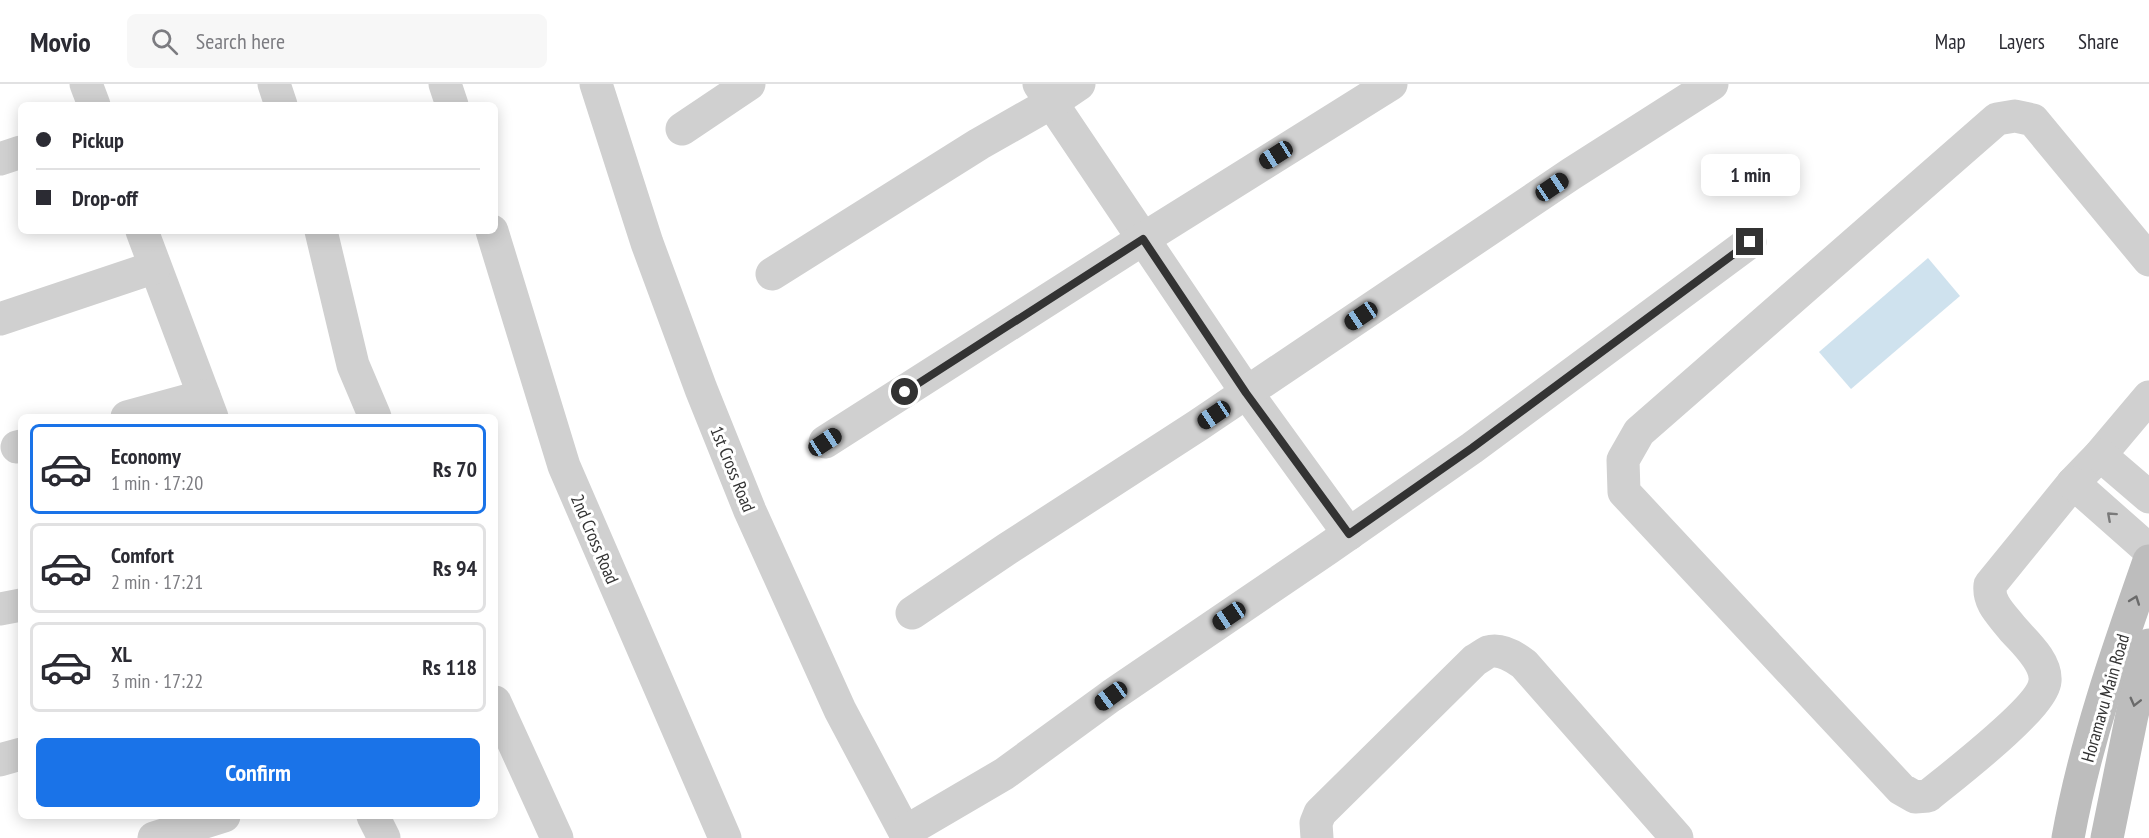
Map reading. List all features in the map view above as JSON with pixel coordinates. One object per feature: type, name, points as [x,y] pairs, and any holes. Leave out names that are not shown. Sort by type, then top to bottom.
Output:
[{"type":"main road","name":"Horamavu Main Road","points":[[2068,838],[2111,668],[2149,561]]},
{"type":"main road","name":"Horamavu Main Road","points":[[2113,833],[2149,645]]},
{"type":"street","points":[[86,84],[93,102]]},
{"type":"street","points":[[274,84],[280,102]]},
{"type":"street","points":[[445,84],[451,102]]},
{"type":"street","name":"1st Cross Road","points":[[596,84],[647,243],[701,389],[750,511],[840,710],[906,835]]},
{"type":"street","points":[[681,129],[749,84]]},
{"type":"street","points":[[772,274],[979,144],[1045,93],[1079,84]]},
{"type":"street","points":[[825,442],[1391,84]]},
{"type":"street","points":[[912,613],[1246,393],[1571,174],[1712,84]]},
{"type":"street","points":[[1045,93],[1246,393],[1349,534]]},
{"type":"street","points":[[2149,260],[2033,120],[2015,116],[1998,120],[1639,432],[1623,460],[1624,492],[1901,789],[1915,797],[1928,796],[2007,729],[2039,696],[2045,681],[2043,670],[2038,659],[1994,606],[1989,593],[1990,585],[2073,483],[2149,397]]},
{"type":"street","points":[[0,159],[18,153]]},
{"type":"street","points":[[143,234],[208,407],[151,414]]},
{"type":"street","points":[[322,234],[353,365],[374,414]]},
{"type":"street","name":"2nd Cross Road","points":[[493,234],[564,466],[725,838]]},
{"type":"street","points":[[906,835],[1004,774],[1111,696],[1472,448],[1750,242]]},
{"type":"street","points":[[0,319],[155,267]]},
{"type":"street","points":[[2100,455],[2149,497]]},
{"type":"street","points":[[2073,483],[2149,550]]},
{"type":"street","points":[[0,609],[18,606]]},
{"type":"street","points":[[1317,838],[1316,823],[1320,813],[1475,660],[1488,652],[1515,657],[1524,664],[1677,838]]},
{"type":"street","points":[[498,709],[557,838]]},
{"type":"street","points":[[0,760],[18,755]]},
{"type":"street","points":[[2076,800],[2113,833]]},
{"type":"street","points":[[154,838],[214,819]]},
{"type":"street","points":[[374,819],[384,838]]},
{"type":"water","points":[[1928,258],[1960,296],[1851,389],[1819,352]]},
{"type":"route","points":[[905,392],[1143,239],[1246,393],[1349,534],[1472,448],[1750,242]]}]
